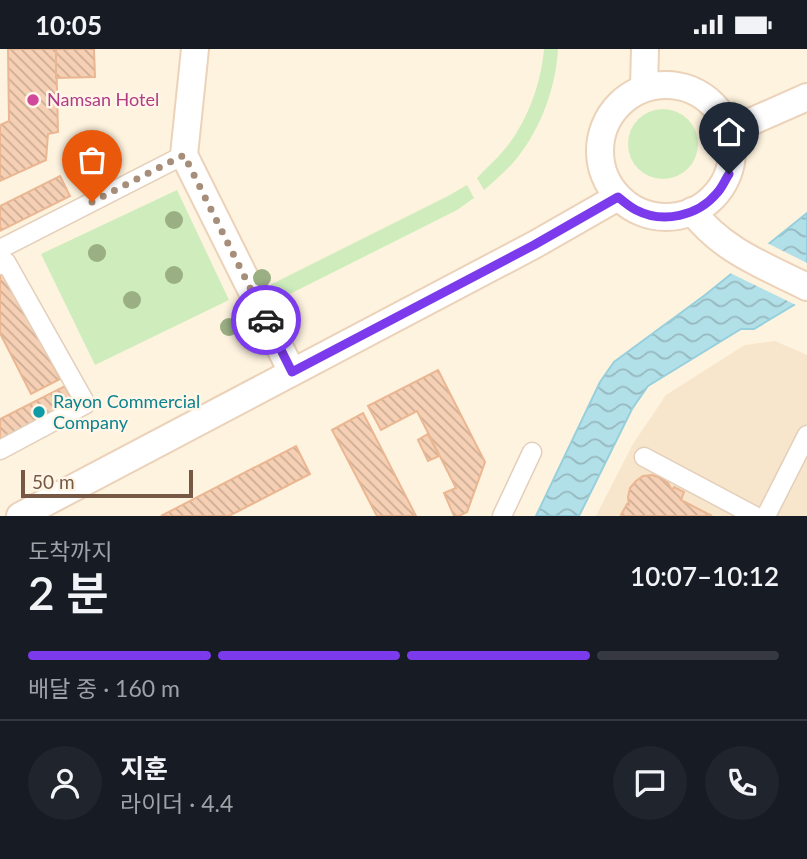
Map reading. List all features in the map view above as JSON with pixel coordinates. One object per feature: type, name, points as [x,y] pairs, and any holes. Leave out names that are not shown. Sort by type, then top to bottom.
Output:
[{"type":"main road","points":[[195,49],[184,155],[292,372]]},
{"type":"main road","points":[[644,87],[645,49]]},
{"type":"main road","points":[[676,85],[706,97],[721,112],[730,131],[733,153],[729,174],[718,193],[702,207],[681,216],[659,217],[636,211],[618,197],[605,179],[599,157],[601,134],[610,114],[624,98],[644,87],[676,85]]},
{"type":"main road","points":[[730,131],[807,96]]},
{"type":"main road","points":[[20,516],[534,245],[618,197]]},
{"type":"main road","points":[[692,211],[717,239],[807,288]]},
{"type":"street","points":[[0,249],[184,155]]},
{"type":"street","points":[[0,265],[6,262],[86,404],[0,450]]},
{"type":"street","points":[[766,516],[807,435]]},
{"type":"street","points":[[502,516],[533,452]]},
{"type":"street","points":[[644,457],[755,516]]},
{"type":"shaded area","points":[[775,341],[807,355],[807,516],[596,516],[633,444],[666,395],[745,345]]},
{"type":"green space","points":[[544,49],[558,49],[557,64],[550,95],[538,125],[522,152],[484,190],[477,178],[504,150],[520,128],[540,76]]},
{"type":"green space","points":[[663,109],[688,119],[698,144],[688,169],[663,179],[638,169],[628,144],[638,119]]},
{"type":"green space","points":[[467,185],[474,198],[457,210],[272,303],[266,287]]},
{"type":"green space","points":[[177,190],[229,300],[95,365],[41,254]]},
{"type":"water","points":[[807,213],[807,297],[754,329],[741,329],[648,386],[632,409],[579,516],[536,516],[600,382],[614,362],[705,295]]},
{"type":"pier","points":[[765,242],[807,263],[807,301],[798,306],[728,272]]},
{"type":"building","name":"Namsan Hotel","points":[[8,49],[56,49],[58,132],[48,134],[46,160],[0,181],[0,125],[9,121]]},
{"type":"building","points":[[56,49],[94,49],[95,77],[56,78]]},
{"type":"building","points":[[60,176],[70,196],[0,231],[0,206]]},
{"type":"building","points":[[4,270],[60,379],[31,394],[0,333],[0,272]]},
{"type":"building","points":[[438,370],[485,462],[467,512],[459,516],[454,516],[444,493],[456,488],[417,411],[381,430],[368,406]]},
{"type":"building","name":"Rayon Commercial Company","points":[[65,386],[75,406],[3,443],[0,437],[0,419]]},
{"type":"building","points":[[363,413],[416,516],[377,516],[332,430]]},
{"type":"building","points":[[428,434],[439,456],[428,461],[418,440]]},
{"type":"building","points":[[296,446],[310,474],[229,516],[161,516]]},
{"type":"building","points":[[652,475],[668,483],[672,490],[674,487],[684,492],[681,500],[712,516],[621,515],[627,504],[629,505],[630,488],[643,476]]},
{"type":"way so far","points":[[92,202],[184,155],[266,320]]},
{"type":"place","name":"Namsan Hotel","points":[[33,100]]},
{"type":"place","name":"Rayon Commercial Company","points":[[39,412]]},
{"type":"route","points":[[266,320],[292,372],[534,245],[618,197],[636,211],[659,217],[681,216],[702,207],[718,193],[729,174]]}]
